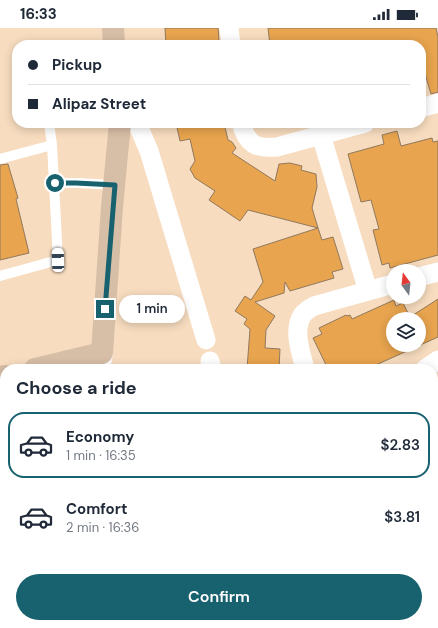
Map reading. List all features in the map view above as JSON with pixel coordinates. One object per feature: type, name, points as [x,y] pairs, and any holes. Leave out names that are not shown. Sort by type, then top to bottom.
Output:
[{"type":"main road","points":[[113,28],[114,40]]},
{"type":"main road","points":[[76,364],[100,361],[120,128]]},
{"type":"street","points":[[229,28],[230,40]]},
{"type":"street","points":[[426,107],[438,103]]},
{"type":"street","points":[[139,128],[149,151],[206,340]]},
{"type":"street","points":[[243,128],[248,140],[262,148],[277,147],[347,128]]},
{"type":"street","points":[[321,135],[368,291]]},
{"type":"street","points":[[426,275],[438,272]]},
{"type":"street","points":[[304,364],[298,342],[298,326],[304,313],[314,306],[386,286]]},
{"type":"lane","points":[[0,276],[58,260],[55,183],[50,128]]},
{"type":"lane","points":[[0,159],[52,145]]},
{"type":"lane","points":[[55,183],[115,185]]},
{"type":"building","points":[[165,28],[218,28],[219,40],[166,40]]},
{"type":"building","points":[[268,28],[436,28],[438,37],[438,92],[431,94],[426,77],[426,40],[269,40]]},
{"type":"building","points":[[177,128],[225,128],[228,140],[232,142],[236,148],[232,153],[275,181],[279,164],[290,163],[302,166],[301,170],[316,174],[317,187],[312,208],[318,228],[248,210],[240,221],[209,200],[215,191],[195,178],[190,169],[195,161],[190,139],[180,141]]},
{"type":"building","points":[[397,131],[401,146],[432,138],[433,142],[438,141],[438,255],[405,264],[389,263],[382,265],[373,230],[379,229],[371,200],[361,202],[348,154],[384,144],[382,135]]},
{"type":"building","points":[[8,164],[18,198],[16,199],[29,253],[0,260],[0,165]]},
{"type":"building","points":[[318,228],[322,240],[333,237],[343,269],[332,272],[334,278],[290,291],[285,282],[284,293],[255,302],[275,316],[266,330],[265,348],[280,349],[279,364],[247,364],[250,329],[244,324],[247,319],[235,311],[245,296],[251,300],[263,282],[253,249]]},
{"type":"building","points":[[438,299],[438,337],[426,342],[426,312],[418,312]]},
{"type":"building","points":[[386,304],[395,304],[396,306],[404,304],[408,312],[386,312],[386,352],[405,352],[378,364],[326,364],[313,338],[322,334],[319,328],[346,315],[350,315],[352,319]]},
{"type":"route","points":[[55,183],[115,185],[112,207],[105,309]]}]
